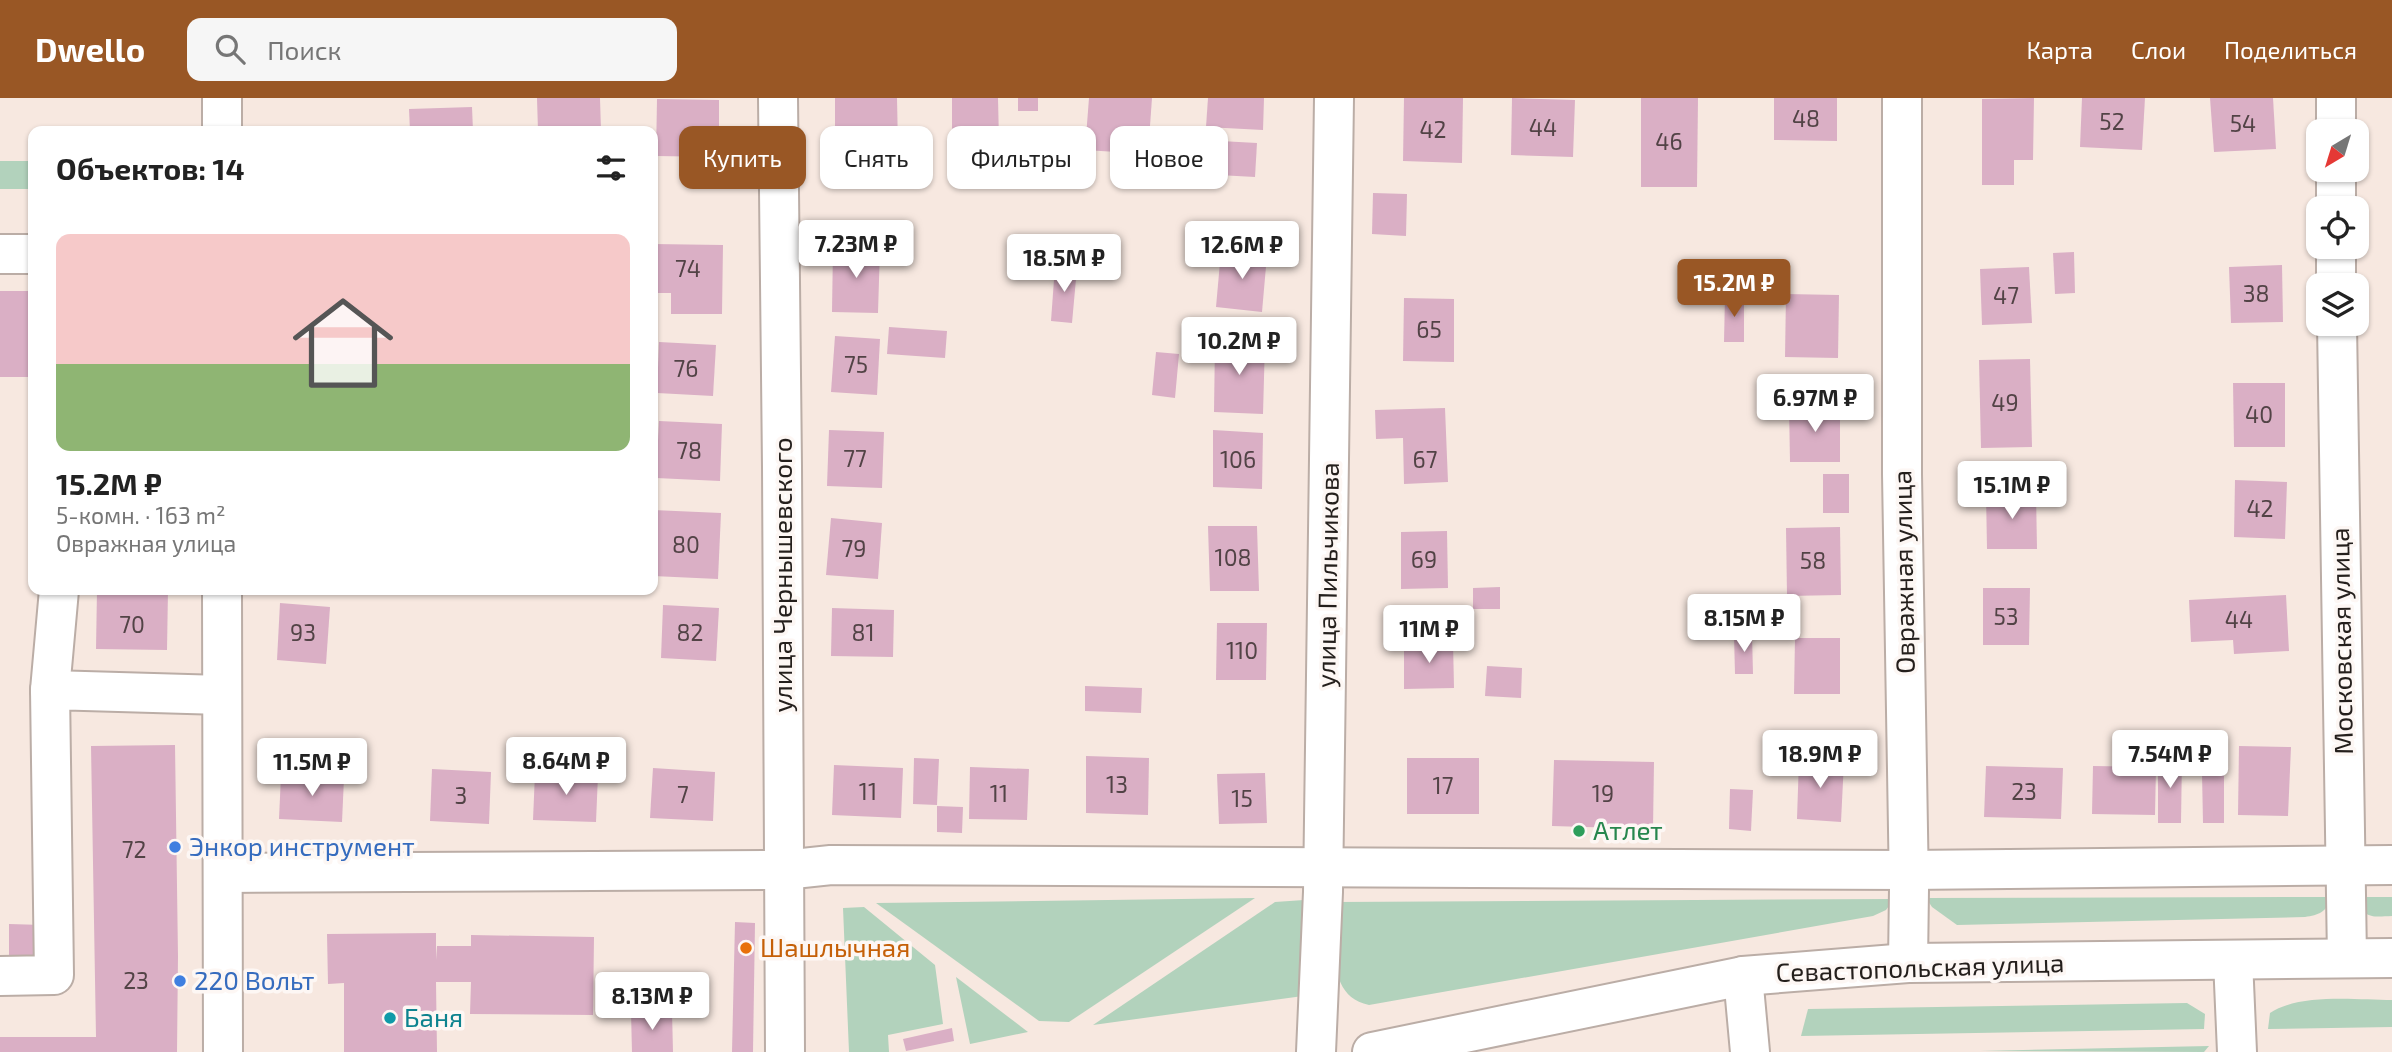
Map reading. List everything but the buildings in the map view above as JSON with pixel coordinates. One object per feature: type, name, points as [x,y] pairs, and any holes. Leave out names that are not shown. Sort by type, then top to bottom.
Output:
[{"type":"street","points":[[222,98],[222,126]]},
{"type":"street","name":"улица Чернышевского","points":[[778,98],[785,1052]]},
{"type":"street","name":"улица Пильчикова","points":[[1316,1052],[1324,868],[1334,98]]},
{"type":"street","name":"Овражная улица","points":[[1902,98],[1902,460],[1908,963]]},
{"type":"street","points":[[2336,98],[2336,119]]},
{"type":"street","points":[[0,254],[28,254]]},
{"type":"street","name":"Московская улица","points":[[2336,336],[2347,958]]},
{"type":"street","points":[[0,975],[54,975],[50,690],[59,595]]},
{"type":"street","points":[[222,595],[223,1052]]},
{"type":"street","points":[[50,690],[222,695]]},
{"type":"street","points":[[223,873],[784,870],[831,865],[1908,870],[2392,865]]},
{"type":"street","name":"Севастопольская улица","points":[[1372,1052],[1744,976],[1908,963],[2392,958]]},
{"type":"street","points":[[2234,960],[2237,1052]]},
{"type":"street","points":[[1744,976],[1749,1052]]},
{"type":"green space","points":[[0,161],[28,161],[28,189],[0,189]]},
{"type":"green space","points":[[2330,897],[2322,912],[2305,917],[1957,925],[1932,907],[1926,898]]},
{"type":"green space","points":[[2355,897],[2392,897],[2392,916],[2379,917],[2365,913]]},
{"type":"green space","points":[[1255,898],[1069,1022],[1039,1021],[876,903]]},
{"type":"green space","points":[[1894,899],[1886,910],[1873,916],[1369,1005],[1355,999],[1345,990],[1336,964],[1336,902]]},
{"type":"green space","points":[[1304,900],[1303,996],[1093,1025],[1275,902]]},
{"type":"green space","points":[[864,907],[935,965],[943,1024],[888,1035],[889,1052],[849,1052],[843,908]]},
{"type":"green space","points":[[956,977],[1028,1032],[970,1044]]},
{"type":"green space","points":[[2329,999],[2392,1000],[2392,1027],[2268,1029],[2270,1013],[2297,1003]]},
{"type":"green space","points":[[2187,1003],[2205,1014],[2204,1029],[1801,1036],[1808,1009]]},
{"type":"green space","points":[[2209,1046],[2204,1052],[1980,1051]]},
{"type":"place","name":"Атлет","points":[[1579,831]]},
{"type":"place","name":"Энкор инструмент","points":[[175,847]]},
{"type":"place","name":"Шашлычная","points":[[746,948]]},
{"type":"place","name":"220 Вольт","points":[[180,981]]},
{"type":"place","name":"Баня","points":[[390,1018]]}]
